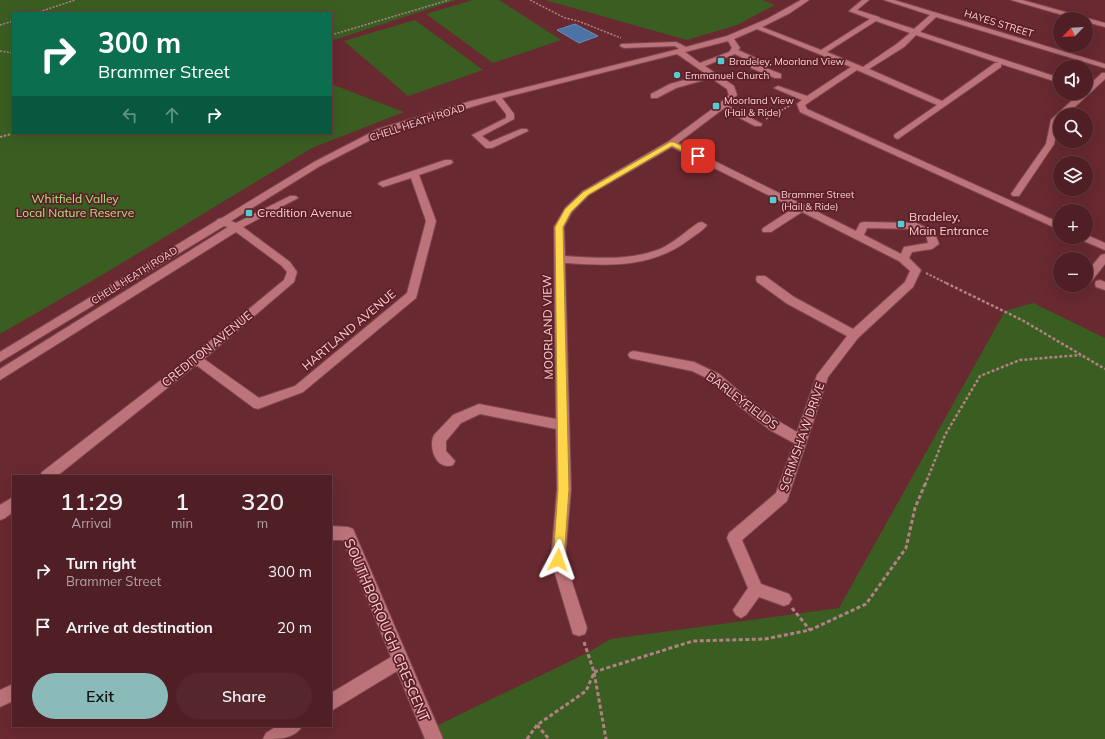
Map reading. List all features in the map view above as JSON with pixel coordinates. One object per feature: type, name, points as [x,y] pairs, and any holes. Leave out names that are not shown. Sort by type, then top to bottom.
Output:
[{"type":"street","name":"CHELL HEATH ROAD","points":[[0,358],[221,221],[317,164],[381,132],[432,115],[497,97],[730,38],[757,28],[786,13],[806,0]]},
{"type":"street","points":[[866,0],[852,11],[916,31],[1053,79]]},
{"type":"street","name":"HAYES STREET","points":[[887,0],[902,2],[935,14],[1105,66]]},
{"type":"street","points":[[1014,0],[1059,12]]},
{"type":"street","points":[[935,14],[901,45],[823,88],[804,102],[803,110],[1053,224]]},
{"type":"street","points":[[821,53],[877,18]]},
{"type":"street","points":[[1093,21],[1105,25]]},
{"type":"street","points":[[757,28],[860,68],[942,104]]},
{"type":"street","points":[[699,66],[732,54],[736,48],[730,38]]},
{"type":"street","points":[[628,46],[676,44],[683,51]]},
{"type":"street","name":"MOORLAND VIEW","points":[[579,628],[558,560],[564,489],[559,227],[568,210],[586,193],[672,143],[722,106],[733,95],[731,88],[699,66],[683,51]]},
{"type":"street","points":[[734,52],[755,61],[754,66],[778,76]]},
{"type":"street","points":[[898,136],[998,65]]},
{"type":"street","points":[[654,96],[673,86],[712,75]]},
{"type":"street","points":[[1093,85],[1105,75]]},
{"type":"street","points":[[778,88],[794,94],[804,102]]},
{"type":"street","points":[[497,97],[510,114],[510,119],[476,135],[489,146],[524,131]]},
{"type":"street","points":[[1068,108],[1076,100]]},
{"type":"street","points":[[722,106],[758,124]]},
{"type":"street","points":[[1016,194],[1050,144],[1053,130]]},
{"type":"street","points":[[672,143],[903,259],[914,269]]},
{"type":"street","points":[[383,184],[448,162]]},
{"type":"street","name":"HARTLAND AVENUE","points":[[196,359],[258,404],[299,389],[412,295],[431,221],[414,173]]},
{"type":"street","name":"CHELL HEATH ROAD","points":[[0,375],[236,228],[293,198]]},
{"type":"street","points":[[767,230],[801,208]]},
{"type":"street","name":"CREDITON AVENUE","points":[[49,475],[196,359],[288,282],[292,272],[286,264],[236,228],[221,221]]},
{"type":"street","points":[[560,259],[606,262],[640,259],[665,250],[702,225]]},
{"type":"street","points":[[858,236],[864,225],[916,226],[930,233],[934,244],[928,247],[908,249],[903,259]]},
{"type":"street","points":[[1093,242],[1105,247]]},
{"type":"street","points":[[1093,272],[1105,257]]},
{"type":"street","name":"SCRIMSHAW DRIVE","points":[[756,589],[734,538],[782,497],[823,375],[854,335],[909,284],[914,269]]},
{"type":"street","points":[[761,279],[790,300],[854,335]]},
{"type":"street","name":"BARLEYFIELDS","points":[[634,355],[694,367],[715,377],[743,402],[775,426],[802,441]]},
{"type":"street","points":[[448,461],[439,453],[440,439],[457,419],[479,409],[562,425]]},
{"type":"street","points":[[0,514],[12,504]]},
{"type":"street","name":"SOUTHBOROUGH CRESCENT","points":[[332,533],[348,534],[434,739]]},
{"type":"street","points":[[741,610],[756,589],[784,599]]},
{"type":"street","points":[[332,701],[401,660]]},
{"type":"street","points":[[0,698],[12,692]]},
{"type":"street","points":[[272,739],[291,727]]},
{"type":"path","points":[[39,12],[75,0]]},
{"type":"path","points":[[332,35],[449,0]]},
{"type":"path","points":[[530,0],[565,18],[578,21],[624,39],[628,46]]},
{"type":"path","points":[[0,25],[12,21]]},
{"type":"path","points":[[0,51],[12,53]]},
{"type":"path","points":[[758,124],[792,104],[804,102]]},
{"type":"path","points":[[0,137],[12,134]]},
{"type":"path","points":[[914,269],[1022,320],[1105,369]]},
{"type":"path","points":[[526,739],[537,725],[586,691],[594,672],[693,641],[765,639],[810,630],[866,604],[906,548],[915,508],[944,435],[980,376],[1020,360],[1081,355]]},
{"type":"path","points":[[784,599],[810,630]]},
{"type":"path","points":[[579,628],[594,672],[606,739]]},
{"type":"path","points":[[537,725],[549,739]]},
{"type":"green space","name":"Whitfield Valley Local Nature Reserve","points":[[0,0],[456,0],[332,41],[332,12],[12,12],[12,134],[332,134],[332,84],[404,112],[312,148],[102,275],[0,334]]},
{"type":"green space","points":[[473,0],[499,0],[561,40],[493,63],[426,14]]},
{"type":"green space","points":[[545,0],[762,0],[775,5],[737,25],[687,40]]},
{"type":"green space","points":[[415,20],[483,70],[408,96],[344,41]]},
{"type":"green space","points":[[1033,303],[1105,338],[1105,739],[434,739],[430,729],[587,653],[611,639],[839,608],[1005,311]]},
{"type":"building","points":[[575,24],[598,36],[579,43],[557,30]]},
{"type":"place","name":"Bradeley, Moorland View","points":[[721,61]]},
{"type":"place","name":"Emmanuel Church","points":[[677,75]]},
{"type":"place","name":"Moorland View (Hail & Ride)","points":[[716,106]]},
{"type":"place","name":"Brammer Street (Hail & Ride)","points":[[773,200]]},
{"type":"place","name":"Credition Avenue","points":[[249,213]]},
{"type":"place","name":"Bradeley, Main Entrance","points":[[901,224]]},
{"type":"route","points":[[558,560],[564,489],[559,227],[568,210],[586,193],[672,143],[698,156]]}]
